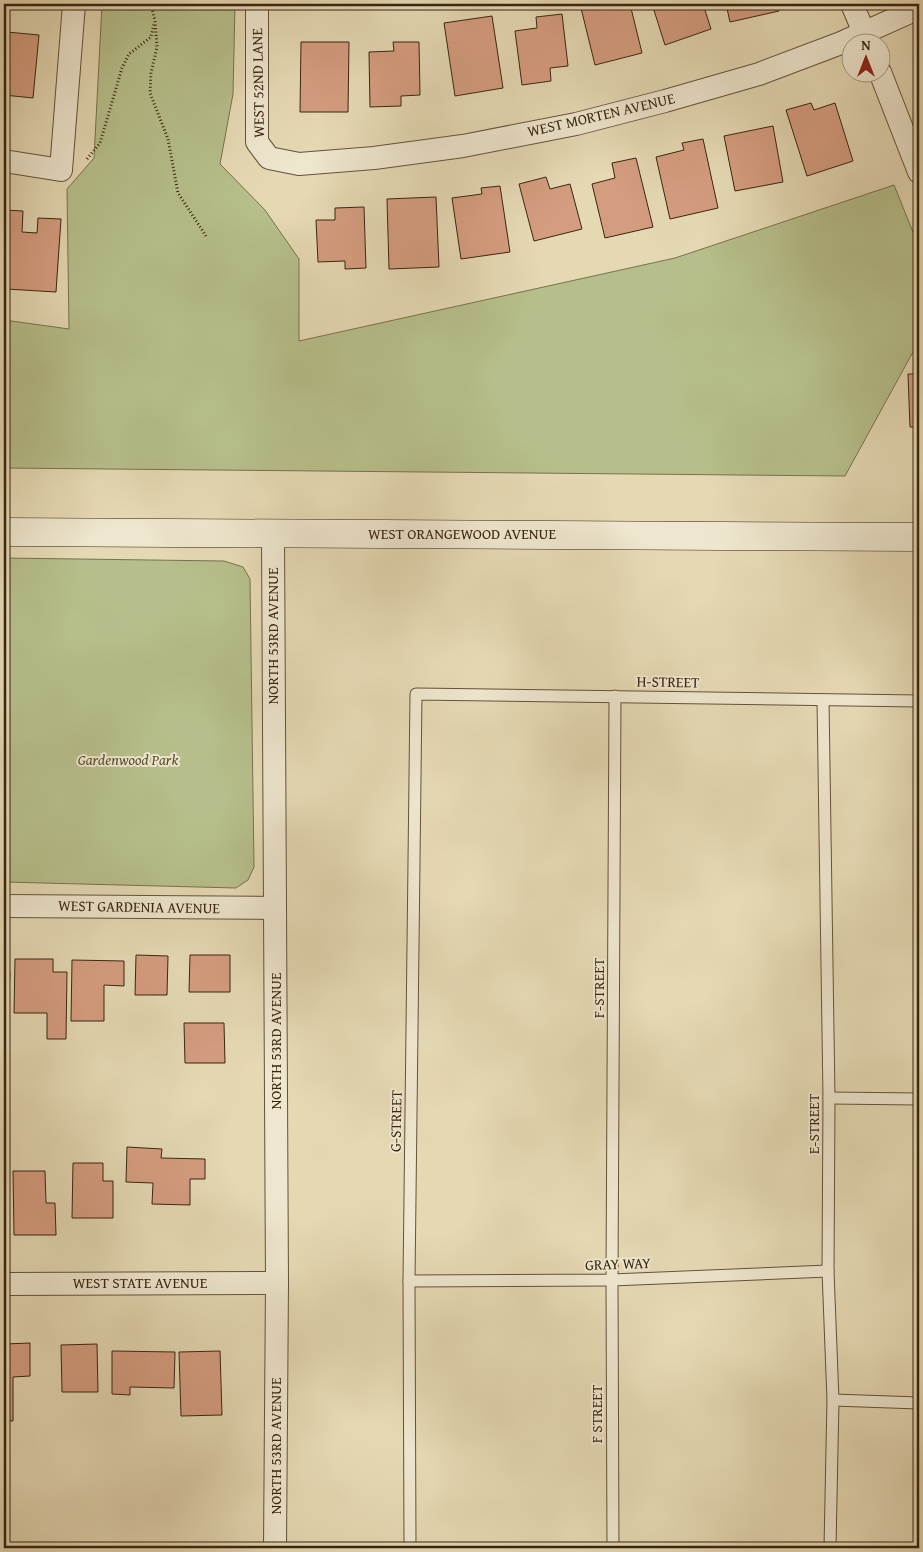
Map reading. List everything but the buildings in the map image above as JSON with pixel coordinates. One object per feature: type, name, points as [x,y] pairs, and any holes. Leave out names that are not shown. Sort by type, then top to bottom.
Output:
[{"type":"street","points":[[4,161],[61,170],[74,4]]},
{"type":"street","name":"WEST 52ND LANE","points":[[257,4],[257,142],[270,158]]},
{"type":"street","points":[[852,4],[864,32]]},
{"type":"street","name":"WEST MORTEN AVENUE","points":[[877,32],[919,8]]},
{"type":"street","name":"WEST MORTEN AVENUE","points":[[270,158],[299,164],[374,158],[463,146],[576,124],[759,74],[840,47]]},
{"type":"street","points":[[884,82],[919,172]]},
{"type":"street","name":"WEST ORANGEWOOD AVENUE","points":[[4,532],[919,537]]},
{"type":"street","name":"NORTH 53RD AVENUE","points":[[273,533],[277,1283],[275,1548]]},
{"type":"street","name":"WEST GARDENIA AVENUE","points":[[4,906],[275,908]]},
{"type":"street","name":"WEST STATE AVENUE","points":[[4,1284],[277,1283]]},
{"type":"lane","name":"H-STREET","points":[[416,694],[919,701]]},
{"type":"lane","name":"G-STREET","points":[[410,1548],[409,1281],[416,694]]},
{"type":"lane","name":"F-STREET","points":[[612,1280],[615,696]]},
{"type":"lane","name":"E-STREET","points":[[823,700],[829,1098],[828,1271],[833,1400],[830,1548]]},
{"type":"lane","points":[[829,1098],[919,1099]]},
{"type":"lane","name":"GRAY WAY","points":[[409,1281],[612,1280],[828,1271]]},
{"type":"lane","name":"F STREET","points":[[612,1280],[613,1548]]},
{"type":"lane","points":[[833,1400],[919,1403]]},
{"type":"path","points":[[151,4],[155,21],[157,47],[151,73],[150,93],[168,140],[178,193],[206,236]]},
{"type":"path","points":[[61,170],[87,159],[100,143],[122,68],[129,54],[151,38],[155,21]]},
{"type":"green space","points":[[102,4],[235,4],[233,94],[220,164],[265,210],[299,259],[299,341],[675,258],[894,185],[919,247],[919,341],[845,476],[4,468],[4,320],[69,329],[67,189],[94,158]]},
{"type":"green space","name":"Gardenwood Park","points":[[4,558],[224,561],[243,567],[250,579],[254,867],[248,880],[236,888],[4,882]]}]
